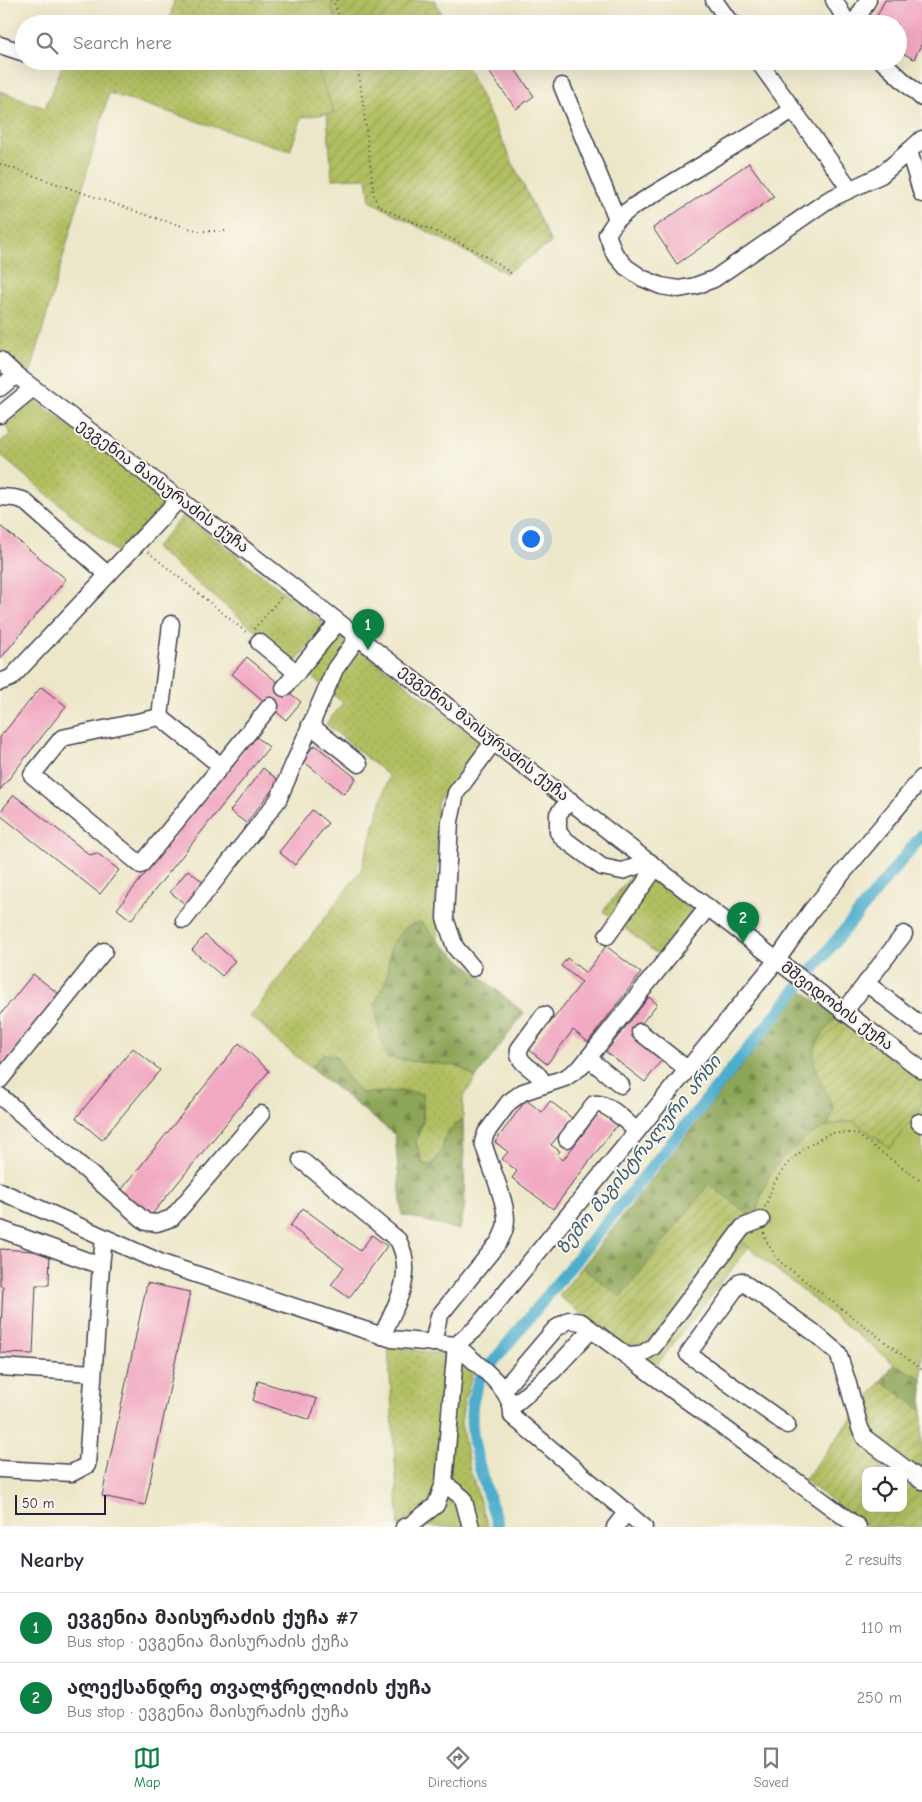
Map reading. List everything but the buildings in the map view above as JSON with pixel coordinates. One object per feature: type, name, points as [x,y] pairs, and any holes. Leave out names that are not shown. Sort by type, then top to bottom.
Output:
[{"type":"street","points":[[714,0],[725,15]]},
{"type":"street","points":[[834,0],[843,15]]},
{"type":"street","points":[[859,15],[868,0]]},
{"type":"street","points":[[0,45],[15,50]]},
{"type":"street","points":[[764,70],[850,189]]},
{"type":"street","points":[[892,70],[922,98]]},
{"type":"street","points":[[562,86],[617,219]]},
{"type":"street","points":[[793,110],[634,206],[617,219],[607,234],[614,253],[626,267],[642,278],[661,286],[679,289],[714,280],[828,200],[881,175],[922,139]]},
{"type":"street","points":[[909,151],[922,194]]},
{"type":"street","name":"ევგენია მაისურაძის ქუჩა","points":[[0,360],[16,375],[180,498],[338,622],[783,964]]},
{"type":"street","points":[[0,388],[16,375]]},
{"type":"street","points":[[0,415],[33,388]]},
{"type":"street","points":[[0,497],[23,500],[106,574]]},
{"type":"street","points":[[0,682],[11,678],[106,574],[180,498]]},
{"type":"street","points":[[284,688],[338,622]]},
{"type":"street","points":[[160,717],[170,624]]},
{"type":"street","points":[[184,920],[278,800],[335,669],[358,636]]},
{"type":"street","points":[[260,642],[297,673]]},
{"type":"street","points":[[160,717],[62,738],[32,776],[141,865],[270,706]]},
{"type":"street","points":[[160,717],[221,766]]},
{"type":"street","points":[[310,725],[359,764]]},
{"type":"street","points":[[473,968],[455,947],[445,918],[450,821],[456,793],[494,741]]},
{"type":"street","points":[[0,1191],[162,1263],[392,1339],[456,1344],[476,1328],[687,1069],[783,964],[811,911],[922,778]]},
{"type":"street","points":[[570,800],[558,814],[558,832],[564,839],[602,867],[622,871],[653,865]]},
{"type":"street","points":[[607,936],[653,865]]},
{"type":"street","points":[[433,1343],[439,1316],[499,1242],[504,1232],[506,1220],[504,1207],[483,1142],[486,1133],[509,1102],[523,1092],[565,1078],[581,1067],[708,907]]},
{"type":"street","points":[[844,1012],[904,934]]},
{"type":"street","points":[[0,1080],[104,951]]},
{"type":"street","name":"მშვიდობის ქუჩა","points":[[783,964],[844,1012],[919,1061]]},
{"type":"street","points":[[866,983],[922,1026]]},
{"type":"street","points":[[544,1015],[519,1049],[518,1055],[520,1060],[541,1076],[544,1085]]},
{"type":"street","points":[[640,1032],[687,1069]]},
{"type":"street","points":[[588,1058],[621,1085]]},
{"type":"street","points":[[0,1096],[141,1218],[146,1222],[156,1223],[172,1218],[261,1114]]},
{"type":"street","points":[[567,1139],[594,1104],[599,1103],[606,1105],[637,1131]]},
{"type":"street","points":[[301,1160],[398,1240],[404,1252],[406,1271],[400,1297],[382,1336]]},
{"type":"street","points":[[628,1356],[640,1355],[653,1347],[743,1227],[761,1220]]},
{"type":"street","points":[[0,1229],[101,1266]]},
{"type":"street","points":[[0,1469],[72,1473],[87,1465],[104,1238]]},
{"type":"street","points":[[788,1425],[688,1354],[741,1281],[812,1331],[838,1353],[860,1428],[865,1438],[922,1481]]},
{"type":"street","points":[[503,1390],[555,1329],[568,1320],[581,1322],[858,1527]]},
{"type":"street","points":[[513,1406],[553,1371],[591,1330]]},
{"type":"street","points":[[456,1344],[473,1361],[492,1374],[513,1406],[512,1416],[644,1527]]},
{"type":"street","points":[[404,1527],[410,1525],[436,1505],[444,1483],[456,1344]]},
{"type":"street","points":[[0,1367],[93,1373]]},
{"type":"street","points":[[444,1483],[463,1498],[472,1527]]},
{"type":"street","points":[[615,1527],[626,1512]]},
{"type":"path","points":[[337,0],[334,3],[339,15]]},
{"type":"path","points":[[357,70],[374,195],[377,204],[384,209],[482,253],[513,275]]},
{"type":"path","points":[[0,164],[152,217],[199,231],[228,231]]},
{"type":"path","points":[[137,543],[250,634],[291,585]]},
{"type":"path","points":[[922,1182],[855,1132],[830,1133],[805,1148],[787,1164],[774,1183],[761,1220],[766,1241],[779,1261],[922,1370]]},
{"type":"green space","points":[[174,0],[333,0],[332,8],[335,15],[171,15]]},
{"type":"green space","points":[[333,0],[435,0],[442,15],[335,15],[332,7]]},
{"type":"green space","points":[[60,70],[347,70],[334,113],[302,117],[290,151],[109,93],[30,375],[0,351],[0,91],[45,108]]},
{"type":"green space","points":[[468,70],[551,243],[506,273],[370,201],[367,178],[332,179],[327,114],[334,113],[318,71]]},
{"type":"green space","points":[[32,398],[162,494],[166,502],[119,554],[0,455],[0,442],[11,434],[6,426]]},
{"type":"green space","points":[[184,515],[325,624],[295,663],[155,548]]},
{"type":"green space","points":[[339,634],[481,741],[437,803],[438,941],[421,922],[391,945],[386,980],[375,1005],[387,1058],[458,1066],[476,1078],[463,1097],[463,1119],[447,1132],[442,1150],[432,1165],[422,1164],[416,1142],[423,1120],[423,1094],[405,1091],[360,1093],[347,1077],[336,1056],[323,1054],[311,1068],[250,1017],[361,870],[389,776],[326,724],[343,703],[306,672]]},
{"type":"green space","points":[[640,865],[685,901],[690,909],[691,916],[661,957],[603,911]]},
{"type":"green space","points":[[421,922],[438,941],[524,1013],[476,1078],[458,1066],[387,1058],[380,1035],[375,1005],[386,980],[391,945],[406,927]]},
{"type":"green space","points":[[802,990],[837,1017],[820,1040],[826,1089],[834,1108],[828,1126],[808,1136],[768,1178],[754,1218],[709,1184],[621,1298],[582,1267]]},
{"type":"green space","points":[[837,1017],[922,1081],[922,1107],[890,1148],[853,1121],[828,1126],[834,1108],[815,1066],[814,1053],[820,1039]]},
{"type":"green space","points":[[323,1054],[336,1056],[347,1077],[360,1093],[406,1091],[423,1094],[423,1120],[416,1142],[423,1164],[432,1165],[442,1150],[447,1132],[463,1119],[465,1204],[460,1230],[402,1215],[395,1135],[311,1068]]},
{"type":"green space","points":[[920,1110],[922,1111],[922,1378],[894,1364],[738,1239],[754,1218],[768,1178],[782,1158],[808,1136],[828,1126],[853,1121],[890,1148]]},
{"type":"green space","points":[[709,1184],[754,1218],[738,1238],[749,1247],[653,1370],[559,1296],[582,1267],[621,1297]]},
{"type":"green space","points":[[388,1345],[430,1353],[447,1351],[473,1373],[464,1401],[461,1422],[469,1466],[488,1527],[399,1527]]},
{"type":"green space","points":[[894,1364],[922,1378],[922,1410],[881,1381]]},
{"type":"green space","points":[[881,1381],[922,1410],[922,1527],[867,1527],[804,1480]]},
{"type":"waterway","name":"ზემო მაგისტრალური არხი","points":[[498,1527],[473,1436],[472,1407],[480,1378],[922,835]]},
{"type":"place","name":"ევგენია მაისურაძის ქუჩა #7","points":[[368,650]]},
{"type":"place","name":"ალექსანდრე თვალჭრელიძის ქუჩა","points":[[743,943]]}]
